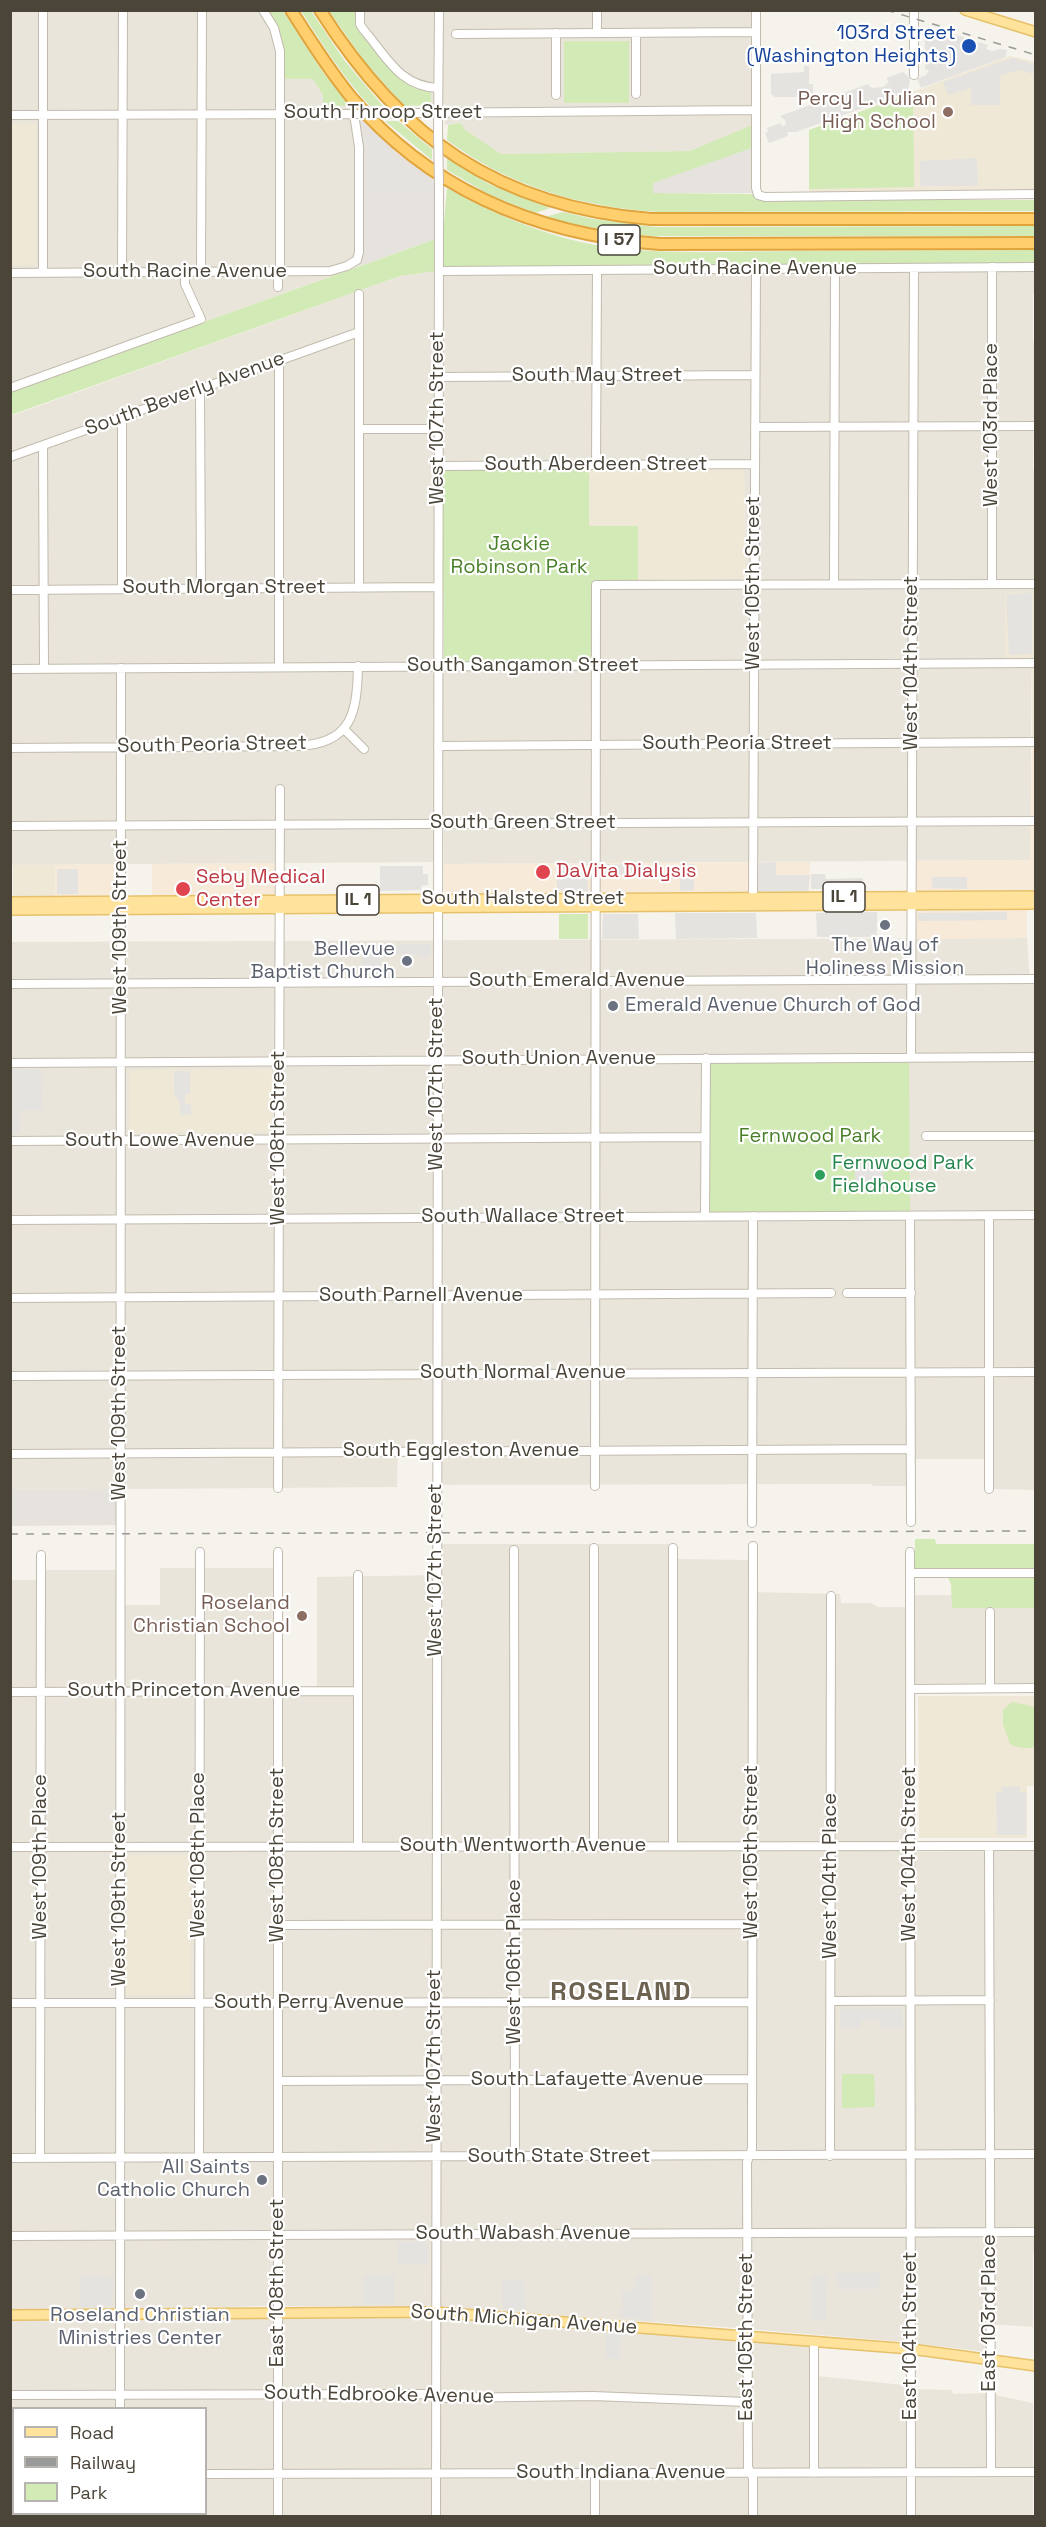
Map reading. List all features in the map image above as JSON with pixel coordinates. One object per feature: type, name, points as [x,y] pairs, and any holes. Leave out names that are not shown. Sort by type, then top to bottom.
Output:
[{"type":"highway","name":"I 57","points":[[291,10],[334,76],[401,146],[458,186],[490,203],[542,224],[599,237],[660,244],[1035,243]]},
{"type":"highway","name":"I 57","points":[[320,10],[352,59],[372,84],[430,139],[499,181],[561,205],[618,216],[661,219],[1035,219]]},
{"type":"main road","points":[[965,10],[1035,32]]},
{"type":"main road","name":"South Halsted Street","points":[[10,902],[121,905],[911,900],[1035,896]]},
{"type":"main road","name":"South Halsted Street","points":[[911,900],[1035,904]]},
{"type":"main road","name":"South Halsted Street","points":[[10,910],[121,905]]},
{"type":"main road","name":"South Michigan Avenue","points":[[10,2315],[435,2312],[910,2349],[1035,2366]]},
{"type":"street","points":[[43,10],[43,273]]},
{"type":"street","points":[[122,273],[123,10]]},
{"type":"street","points":[[201,272],[202,10]]},
{"type":"street","points":[[263,10],[279,41],[281,113],[278,286]]},
{"type":"street","points":[[360,10],[360,24],[405,78],[422,87],[438,88]]},
{"type":"street","name":"West 107th Street","points":[[436,2517],[439,10]]},
{"type":"street","points":[[597,10],[597,33]]},
{"type":"street","points":[[756,10],[755,110],[758,195],[765,197],[1035,194]]},
{"type":"street","points":[[914,10],[914,75]]},
{"type":"street","points":[[456,34],[756,32]]},
{"type":"street","points":[[556,33],[556,95]]},
{"type":"street","points":[[636,33],[636,94]]},
{"type":"street","name":"South Throop Street","points":[[10,115],[755,110]]},
{"type":"street","name":"South Racine Avenue","points":[[10,273],[330,271],[346,266],[357,260],[359,252],[359,147],[355,114]]},
{"type":"street","name":"West 103rd Place","points":[[992,584],[993,267]]},
{"type":"street","name":"South Racine Avenue","points":[[439,271],[1035,267]]},
{"type":"street","name":"West 104th Street","points":[[911,1057],[914,268]]},
{"type":"street","name":"West 105th Street","points":[[753,901],[756,269]]},
{"type":"street","points":[[834,584],[835,269]]},
{"type":"street","points":[[596,465],[597,270]]},
{"type":"street","points":[[10,388],[201,318],[185,284],[184,272]]},
{"type":"street","points":[[359,294],[359,588]]},
{"type":"street","name":"South Beverly Avenue","points":[[10,457],[359,332]]},
{"type":"street","points":[[279,360],[279,667]]},
{"type":"street","name":"South May Street","points":[[438,377],[755,375]]},
{"type":"street","points":[[200,389],[201,589]]},
{"type":"street","points":[[122,417],[122,589]]},
{"type":"street","points":[[755,426],[1035,426]]},
{"type":"street","points":[[359,429],[438,429]]},
{"type":"street","points":[[43,446],[44,669]]},
{"type":"street","name":"South Aberdeen Street","points":[[438,466],[755,464]]},
{"type":"street","points":[[595,1486],[596,585],[1035,584]]},
{"type":"street","name":"South Morgan Street","points":[[10,590],[438,587]]},
{"type":"street","name":"South Sangamon Street","points":[[10,669],[1035,663]]},
{"type":"street","points":[[358,666],[356,706],[344,729],[364,750]]},
{"type":"street","name":"West 109th Street","points":[[120,2407],[121,668]]},
{"type":"street","name":"South Peoria Street","points":[[10,748],[308,746],[327,740],[344,729]]},
{"type":"street","name":"South Peoria Street","points":[[438,746],[1035,742]]},
{"type":"street","name":"West 108th Street","points":[[278,1488],[280,789]]},
{"type":"street","name":"South Green Street","points":[[10,826],[1035,821]]},
{"type":"street","name":"South Emerald Avenue","points":[[10,984],[1035,979]]},
{"type":"street","name":"South Union Avenue","points":[[10,1063],[1035,1057]]},
{"type":"street","points":[[705,1216],[706,1058]]},
{"type":"street","points":[[926,1136],[1035,1136]]},
{"type":"street","name":"South Lowe Avenue","points":[[10,1141],[705,1137]]},
{"type":"street","name":"South Wallace Street","points":[[10,1220],[1035,1215]]},
{"type":"street","points":[[752,1523],[753,1216]]},
{"type":"street","points":[[910,1216],[911,1522]]},
{"type":"street","points":[[989,1216],[989,1489]]},
{"type":"street","name":"South Parnell Avenue","points":[[10,1298],[831,1293]]},
{"type":"street","points":[[847,1293],[911,1293]]},
{"type":"street","name":"South Normal Avenue","points":[[10,1376],[1035,1372]]},
{"type":"street","name":"South Eggleston Avenue","points":[[10,1454],[911,1449]]},
{"type":"street","name":"West 105th Street","points":[[750,2156],[752,2150],[753,1546]]},
{"type":"street","points":[[594,1548],[594,1846]]},
{"type":"street","points":[[673,1548],[673,1846]]},
{"type":"street","name":"West 106th Place","points":[[514,1550],[515,2157]]},
{"type":"street","name":"West 108th Place","points":[[199,2158],[200,1552]]},
{"type":"street","name":"West 108th Street","points":[[278,1552],[278,2158]]},
{"type":"street","name":"West 104th Street","points":[[910,1552],[910,2155]]},
{"type":"street","name":"West 109th Place","points":[[40,2158],[41,1555]]},
{"type":"street","points":[[910,1573],[1035,1573]]},
{"type":"street","points":[[358,1575],[358,1847]]},
{"type":"street","name":"West 104th Place","points":[[830,2156],[831,1596]]},
{"type":"street","points":[[990,1612],[990,1688]]},
{"type":"street","points":[[910,1689],[1035,1688]]},
{"type":"street","name":"South Princeton Avenue","points":[[10,1692],[358,1691]]},
{"type":"street","points":[[989,1846],[989,2154]]},
{"type":"street","name":"South Wentworth Avenue","points":[[10,1847],[1035,1846]]},
{"type":"street","points":[[278,1925],[752,1924]]},
{"type":"street","points":[[831,2001],[990,2000]]},
{"type":"street","name":"South Perry Avenue","points":[[10,2003],[752,2002]]},
{"type":"street","name":"South Lafayette Avenue","points":[[278,2081],[752,2079]]},
{"type":"street","name":"East 103rd Place","points":[[989,2154],[991,2472]]},
{"type":"street","name":"South State Street","points":[[10,2158],[1035,2154]]},
{"type":"street","name":"East 104th Street","points":[[910,2155],[911,2517]]},
{"type":"street","name":"East 105th Street","points":[[750,2156],[747,2162],[747,2402],[748,2467],[753,2478],[753,2517]]},
{"type":"street","name":"East 108th Street","points":[[278,2158],[278,2517]]},
{"type":"street","name":"South Wabash Avenue","points":[[10,2236],[1035,2232]]},
{"type":"street","points":[[813,2341],[814,2472]]},
{"type":"street","name":"South Edbrooke Avenue","points":[[10,2396],[278,2394],[436,2396],[443,2398],[645,2397],[747,2402]]},
{"type":"street","name":"South Indiana Avenue","points":[[207,2474],[1035,2472]]},
{"type":"street","points":[[595,2473],[595,2517]]},
{"type":"shaded area","points":[[10,11],[267,11],[279,29],[285,55],[313,79],[323,95],[323,106],[347,106],[356,114],[359,135],[360,266],[11,391]]},
{"type":"shaded area","points":[[357,11],[754,11],[753,125],[690,151],[501,154],[463,129],[461,123],[445,125],[445,104],[431,105],[431,92],[412,87],[400,78],[359,29]]},
{"type":"shaded area","points":[[933,29],[964,37],[965,55],[973,54],[972,40],[988,45],[986,49],[992,51],[1007,50],[1006,57],[921,88],[917,79],[926,75],[929,70],[925,69],[925,33],[931,33]]},
{"type":"shaded area","name":"Percy L. Julian High School","points":[[1010,56],[1035,62],[1035,191],[809,192],[809,130]]},
{"type":"shaded area","points":[[1013,58],[1035,65],[1033,74],[1019,70],[1000,76],[1000,105],[971,105],[971,88],[948,95],[943,82]]},
{"type":"shaded area","points":[[804,66],[809,66],[809,84],[813,84],[813,95],[818,95],[818,101],[807,101],[807,97],[775,97],[771,94],[771,74],[804,72]]},
{"type":"shaded area","points":[[903,72],[910,78],[908,92],[796,132],[787,132],[788,136],[769,143],[765,133],[768,132],[767,128],[781,123],[782,127],[786,124],[780,116],[868,84],[872,88],[883,87],[889,82],[886,78]]},
{"type":"shaded area","points":[[356,114],[397,153],[435,181],[436,239],[360,266],[359,135]]},
{"type":"shaded area","points":[[10,123],[36,123],[36,265],[11,265]]},
{"type":"shaded area","points":[[368,132],[396,159],[428,181],[428,189],[368,190]]},
{"type":"shaded area","points":[[752,148],[753,193],[653,193],[652,183]]},
{"type":"shaded area","points":[[977,158],[978,186],[920,186],[920,161]]},
{"type":"shaded area","points":[[1035,264],[1033,468],[1036,468],[1035,593],[1005,593],[1031,659],[1031,860],[444,864],[442,659],[448,662],[590,661],[593,582],[745,580],[744,469],[448,469],[443,471],[443,266]]},
{"type":"shaded area","points":[[436,271],[435,862],[11,865],[11,416],[400,276]]},
{"type":"shaded area","points":[[744,469],[745,581],[638,581],[638,527],[589,527],[589,470]]},
{"type":"shaded area","points":[[1005,592],[1035,593],[1035,737],[1032,737],[1031,659],[1005,659]]},
{"type":"shaded area","points":[[1032,593],[1032,654],[1009,655],[1006,594]]},
{"type":"shaded area","points":[[1032,737],[1035,737],[1035,891],[912,892],[912,861],[1030,860]]},
{"type":"shaded area","points":[[776,862],[776,875],[810,875],[808,891],[755,892],[753,863]]},
{"type":"shaded area","points":[[810,862],[809,892],[444,895],[444,864]]},
{"type":"shaded area","points":[[279,863],[279,895],[152,896],[152,864]]},
{"type":"shaded area","points":[[117,864],[118,896],[55,897],[55,865]]},
{"type":"shaded area","points":[[605,864],[645,865],[645,876],[605,875]]},
{"type":"shaded area","points":[[680,864],[694,864],[694,890],[680,891]]},
{"type":"shaded area","points":[[13,865],[55,865],[55,897],[13,897]]},
{"type":"shaded area","points":[[556,865],[587,865],[588,891],[557,890]]},
{"type":"shaded area","points":[[380,866],[423,866],[423,874],[428,874],[428,885],[421,886],[421,890],[380,891]]},
{"type":"shaded area","points":[[57,869],[78,869],[78,894],[57,894]]},
{"type":"shaded area","points":[[811,874],[825,874],[826,879],[862,878],[867,888],[811,889]]},
{"type":"shaded area","points":[[932,877],[967,877],[967,889],[932,888]]},
{"type":"shaded area","points":[[1027,910],[1027,938],[915,939],[914,911]]},
{"type":"shaded area","points":[[877,912],[877,937],[817,937],[816,913]]},
{"type":"shaded area","points":[[1007,912],[1007,920],[918,921],[918,913]]},
{"type":"shaded area","points":[[675,913],[756,913],[757,938],[676,939]]},
{"type":"shaded area","points":[[603,914],[638,914],[639,939],[602,939]]},
{"type":"shaded area","points":[[1027,938],[1030,982],[1036,983],[1035,1490],[993,1489],[992,1459],[908,1459],[907,1486],[873,1486],[872,1484],[441,1485],[441,1447],[398,1448],[397,1487],[11,1490],[10,942]]},
{"type":"shaded area","points":[[430,944],[430,957],[419,957],[419,954],[394,954],[394,945]]},
{"type":"shaded area","points":[[362,945],[380,945],[380,974],[362,974]]},
{"type":"shaded area","points":[[11,1069],[41,1069],[42,1110],[20,1110],[20,1133],[11,1134]]},
{"type":"shaded area","points":[[272,1069],[272,1132],[129,1133],[129,1070]]},
{"type":"shaded area","points":[[174,1071],[190,1071],[190,1094],[185,1094],[185,1104],[191,1104],[191,1115],[180,1115],[180,1103],[174,1094]]},
{"type":"shaded area","points":[[855,1164],[883,1164],[884,1191],[860,1191],[860,1183],[855,1183]]},
{"type":"shaded area","points":[[118,1489],[118,1525],[11,1526],[10,1490]]},
{"type":"shaded area","points":[[441,1544],[677,1544],[678,1559],[749,1560],[750,1592],[840,1594],[841,1603],[871,1603],[878,1607],[905,1607],[905,1595],[952,1595],[952,1608],[1035,1608],[1035,1683],[906,1684],[907,1852],[1035,1851],[1036,2252],[1033,2253],[1033,2327],[988,2324],[987,2352],[904,2342],[724,2327],[434,2307],[263,2306],[48,2312],[11,2310],[10,1580],[44,1580],[45,1570],[118,1570],[118,1605],[160,1605],[160,1568],[276,1568],[276,1694],[317,1694],[317,1577],[441,1575]]},
{"type":"shaded area","points":[[918,1696],[1035,1696],[1035,1786],[1027,1786],[1027,1838],[919,1838]]},
{"type":"shaded area","points":[[1020,1786],[1020,1792],[1026,1792],[1026,1835],[997,1835],[996,1792],[1002,1792],[1002,1787]]},
{"type":"shaded area","points":[[127,1855],[191,1855],[191,1995],[126,1995]]},
{"type":"shaded area","points":[[840,2009],[902,2009],[903,2028],[881,2028],[880,2020],[861,2020],[861,2028],[840,2028]]},
{"type":"shaded area","points":[[398,2242],[428,2242],[428,2264],[398,2265]]},
{"type":"shaded area","points":[[834,2273],[879,2273],[879,2289],[840,2289]]},
{"type":"shaded area","points":[[363,2275],[394,2275],[394,2304],[363,2304]]},
{"type":"shaded area","points":[[635,2275],[652,2275],[652,2320],[619,2317],[619,2309],[623,2309],[622,2291],[635,2290]]},
{"type":"shaded area","points":[[811,2275],[827,2275],[826,2320],[811,2321]]},
{"type":"shaded area","points":[[81,2276],[114,2277],[112,2306],[80,2308]]},
{"type":"shaded area","points":[[502,2279],[525,2281],[525,2310],[503,2309]]},
{"type":"shaded area","points":[[10,2317],[445,2317],[818,2345],[817,2376],[913,2386],[915,2389],[952,2390],[953,2394],[986,2393],[1033,2403],[1033,2516],[125,2516],[207,2515],[207,2407],[12,2407],[11,2471]]},
{"type":"shaded area","points":[[606,2333],[621,2334],[620,2359],[606,2358]]},
{"type":"green space","points":[[267,11],[283,11],[323,72],[349,106],[323,106],[323,95],[313,79],[285,79],[282,43],[277,27]]},
{"type":"green space","points":[[301,11],[311,11],[344,60],[383,106],[370,106],[360,95],[333,60]]},
{"type":"green space","points":[[329,11],[357,11],[359,29],[400,78],[412,87],[431,92],[431,105],[404,106],[365,62]]},
{"type":"green space","points":[[564,41],[629,41],[629,103],[564,103]]},
{"type":"green space","points":[[913,93],[914,187],[809,189],[809,130]]},
{"type":"green space","points":[[385,121],[398,121],[432,149],[432,160]]},
{"type":"green space","points":[[461,123],[464,129],[501,154],[690,151],[752,125],[752,148],[653,183],[653,193],[753,194],[757,198],[766,200],[1035,200],[1035,211],[657,212],[601,205],[520,182],[470,156],[447,140],[448,125]]},
{"type":"green space","points":[[447,158],[489,184],[550,208],[535,213],[490,195],[447,170]]},
{"type":"green space","points":[[447,188],[501,215],[537,229],[595,245],[646,251],[697,252],[1036,250],[1035,264],[449,267],[443,266]]},
{"type":"green space","points":[[563,212],[593,219],[654,227],[1035,226],[1036,236],[652,236],[598,230],[545,217]]},
{"type":"green space","points":[[436,239],[436,271],[400,276],[11,415],[11,391]]},
{"type":"green space","name":"Jackie Robinson Park","points":[[448,469],[589,470],[589,526],[638,526],[638,581],[593,582],[591,661],[444,662],[442,475],[443,471]]},
{"type":"green space","points":[[559,914],[588,914],[588,939],[559,939]]},
{"type":"green space","name":"Fernwood Park","points":[[710,1063],[909,1063],[910,1212],[709,1212]]},
{"type":"green space","points":[[915,1539],[935,1539],[936,1544],[1035,1544],[1035,1608],[952,1608],[951,1584],[944,1569],[915,1569]]},
{"type":"green space","points":[[1012,1702],[1035,1707],[1035,1746],[1022,1748],[1010,1744],[1003,1724],[1003,1710]]},
{"type":"green space","points":[[842,2074],[874,2074],[875,2107],[842,2108]]},
{"type":"railway","points":[[886,10],[1036,55]]},
{"type":"railway","points":[[10,1534],[1036,1531]]},
{"type":"place","name":"103rd Street (Washington Heights)","points":[[969,46]]},
{"type":"place","name":"Percy L. Julian High School","points":[[948,112]]},
{"type":"place","name":"DaVita Dialysis","points":[[543,872]]},
{"type":"place","name":"Seby Medical Center","points":[[183,889]]},
{"type":"place","name":"The Way of Holiness Mission","points":[[885,925]]},
{"type":"place","name":"Bellevue Baptist Church","points":[[407,961]]},
{"type":"place","name":"Emerald Avenue Church of God","points":[[613,1006]]},
{"type":"place","name":"Fernwood Park Fieldhouse","points":[[820,1175]]},
{"type":"place","name":"Roseland Christian School","points":[[302,1616]]},
{"type":"place","name":"All Saints Catholic Church","points":[[262,2180]]},
{"type":"place","name":"Roseland Christian Ministries Center","points":[[140,2294]]},
{"type":"district","name":"ROSELAND","points":[[621,1993]]}]
